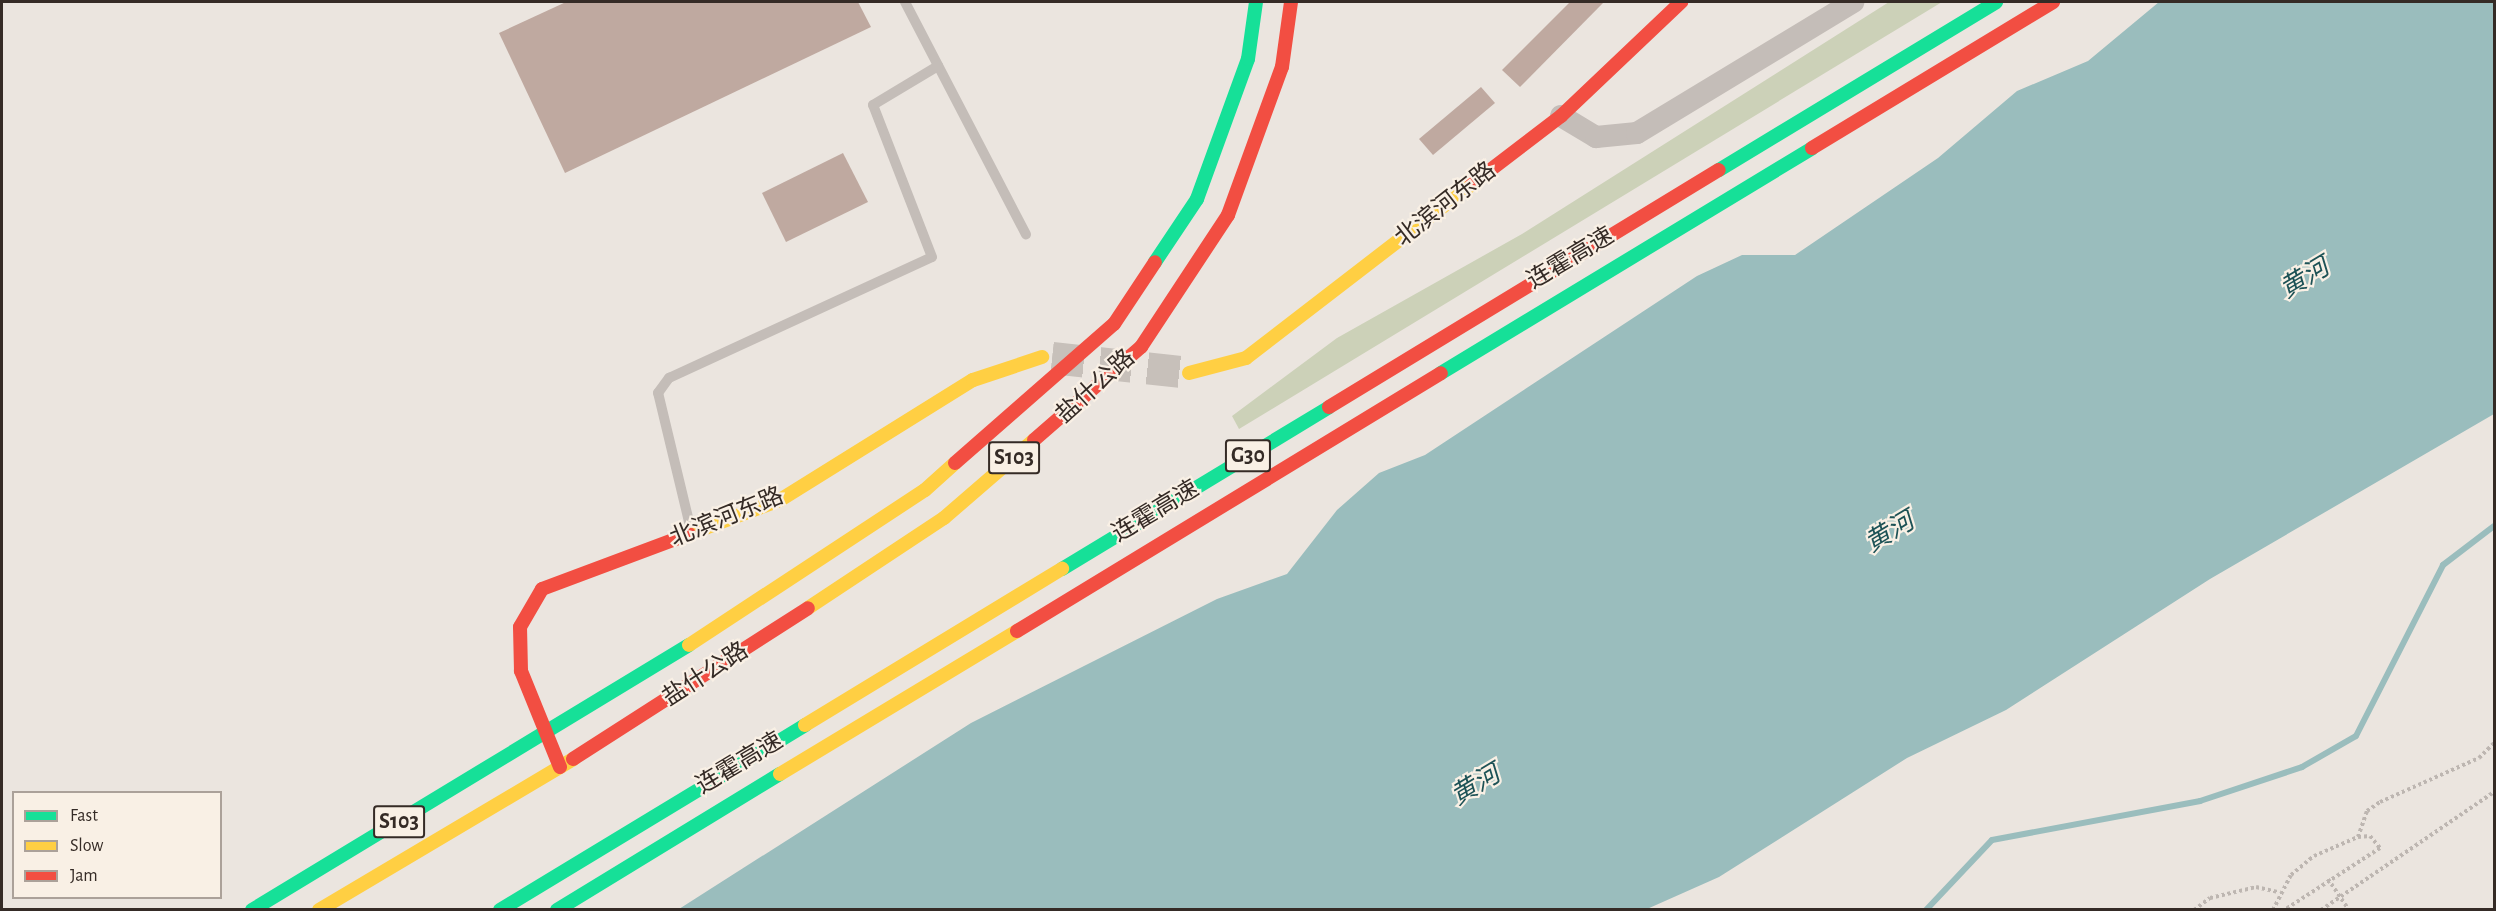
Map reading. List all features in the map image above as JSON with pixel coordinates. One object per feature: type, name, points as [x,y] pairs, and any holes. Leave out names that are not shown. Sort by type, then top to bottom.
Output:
[{"type":"main road","name":"盐什公路","points":[[546,735],[925,490],[1114,324],[1197,199],[1248,59],[1256,2]]},
{"type":"main road","name":"盐什公路","points":[[560,767],[944,518],[1141,347],[1228,215],[1282,68],[1291,2]]},
{"type":"main road","name":"北滨河东路","points":[[1189,373],[1246,358],[1561,116],[1681,2]]},
{"type":"main road","name":"连霍高速","points":[[500,909],[1996,2]]},
{"type":"main road","name":"连霍高速","points":[[557,909],[2053,2]]},
{"type":"main road","name":"北滨河东路","points":[[560,767],[521,670],[520,627],[542,589],[780,500],[973,380],[1042,357]]},
{"type":"main road","name":"S103","points":[[252,909],[546,735]]},
{"type":"main road","name":"S103","points":[[319,909],[560,767]]},
{"type":"street","points":[[1561,116],[1596,137],[1637,133],[1852,2]]},
{"type":"lane","points":[[905,2],[1026,234]]},
{"type":"lane","points":[[692,534],[658,393],[669,378],[932,257],[873,105],[938,66]]},
{"type":"path","points":[[2358,837],[2367,811],[2380,802],[2479,758],[2494,743]]},
{"type":"path","points":[[2321,909],[2494,792]]},
{"type":"path","points":[[2273,909],[2278,892],[2314,856],[2358,837],[2370,836],[2380,848],[2284,909]]},
{"type":"path","points":[[2328,879],[2349,909]]},
{"type":"path","points":[[2194,909],[2210,897],[2256,887],[2278,892]]},
{"type":"green space","points":[[1889,2],[1942,2],[1239,429],[1232,416],[1337,338],[1522,234]]},
{"type":"water","name":"黄河","points":[[2159,2],[2494,2],[2494,414],[2210,579],[2006,710],[1907,758],[1719,877],[1647,909],[679,909],[971,723],[1217,599],[1287,574],[1337,510],[1379,473],[1425,455],[1697,276],[1742,255],[1795,255],[1938,158],[2017,91],[2088,61]]},
{"type":"building","points":[[566,2],[858,2],[871,27],[565,173],[499,33]]},
{"type":"building","points":[[1570,2],[1604,2],[1520,87],[1502,70]]},
{"type":"building","points":[[1481,87],[1495,103],[1433,155],[1419,139]]},
{"type":"building","points":[[843,153],[868,202],[786,242],[762,193]]},
{"type":"waterway","points":[[1926,910],[1992,840],[2200,801],[2302,767],[2356,736],[2443,565],[2494,526]]},
{"type":"tunnel","points":[[1052,358],[1189,373]]},
{"type":"traffic: fast","points":[[1155,262],[1197,199],[1248,59],[1256,2]]},
{"type":"traffic: fast","points":[[1719,170],[1996,2]]},
{"type":"traffic: fast","points":[[1441,373],[1812,148]]},
{"type":"traffic: fast","points":[[1062,569],[1329,407]]},
{"type":"traffic: fast","points":[[252,910],[689,645]]},
{"type":"traffic: fast","points":[[500,910],[805,725]]},
{"type":"traffic: fast","points":[[557,910],[780,774]]},
{"type":"traffic: slow","points":[[1189,373],[1246,358],[1472,184]]},
{"type":"traffic: slow","points":[[689,534],[780,500],[973,380],[1042,357]]},
{"type":"traffic: slow","points":[[808,608],[944,518],[1034,440]]},
{"type":"traffic: slow","points":[[689,645],[925,490],[955,463]]},
{"type":"traffic: slow","points":[[805,725],[1062,569]]},
{"type":"traffic: slow","points":[[780,774],[1017,631]]},
{"type":"traffic: slow","points":[[319,910],[573,759]]},
{"type":"traffic: jam","points":[[1034,440],[1141,347],[1228,215],[1282,67],[1291,2]]},
{"type":"traffic: jam","points":[[1472,184],[1561,116],[1681,2]]},
{"type":"traffic: jam","points":[[1812,148],[2053,2]]},
{"type":"traffic: jam","points":[[1329,407],[1719,170]]},
{"type":"traffic: jam","points":[[955,463],[1114,324],[1155,262]]},
{"type":"traffic: jam","points":[[1017,631],[1441,373]]},
{"type":"traffic: jam","points":[[560,767],[521,671],[520,627],[542,589],[689,534]]},
{"type":"traffic: jam","points":[[573,759],[808,608]]}]
